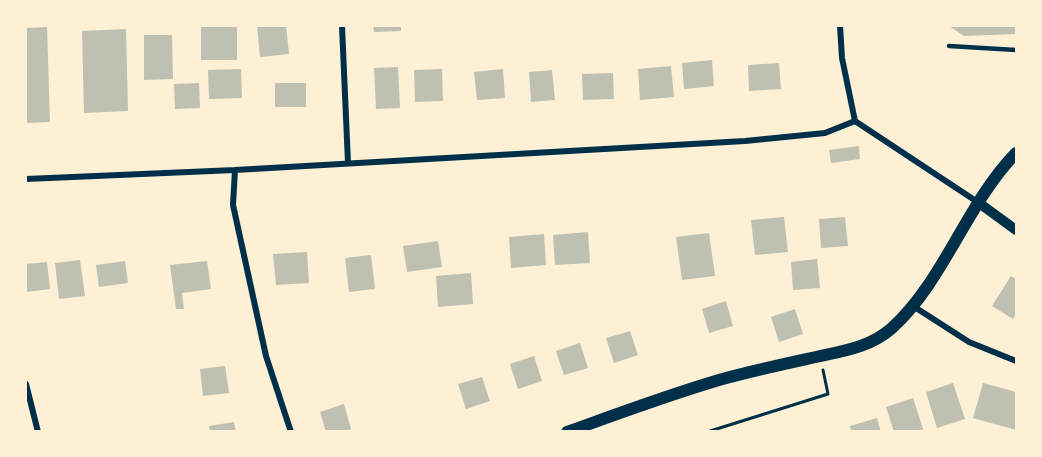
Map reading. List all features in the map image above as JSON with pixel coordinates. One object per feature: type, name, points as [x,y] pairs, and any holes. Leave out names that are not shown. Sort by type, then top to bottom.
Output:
[{"type":"main road","points":[[567,432],[719,380],[844,352],[870,342],[891,329],[913,306],[1004,166],[1017,153]]},
{"type":"street","points":[[342,26],[348,163]]},
{"type":"street","points":[[840,26],[842,58],[855,121],[1017,230]]},
{"type":"street","points":[[26,179],[235,170],[745,141],[825,133],[855,121]]},
{"type":"street","points":[[235,170],[233,205],[266,356],[291,432]]},
{"type":"street","points":[[913,306],[969,342],[1017,361]]},
{"type":"street","points":[[26,384],[38,432]]},
{"type":"lane","points":[[949,46],[1017,50]]},
{"type":"path","points":[[707,432],[828,394],[819,357]]},
{"type":"building","points":[[257,26],[286,26],[289,54],[260,57]]},
{"type":"building","points":[[373,26],[401,26],[401,31],[374,32]]},
{"type":"building","points":[[949,26],[1016,26],[1016,34],[964,36]]},
{"type":"building","points":[[47,27],[50,122],[26,123],[26,28]]},
{"type":"building","points":[[201,27],[237,27],[237,60],[201,60]]},
{"type":"building","points":[[126,29],[128,111],[84,113],[82,31]]},
{"type":"building","points":[[144,35],[172,35],[173,79],[144,80]]},
{"type":"building","points":[[712,60],[714,86],[684,89],[682,63]]},
{"type":"building","points":[[779,63],[781,89],[749,91],[748,65]]},
{"type":"building","points":[[671,66],[674,97],[640,100],[638,69]]},
{"type":"building","points":[[398,67],[400,108],[376,109],[374,68]]},
{"type":"building","points":[[241,69],[242,98],[209,99],[208,70]]},
{"type":"building","points":[[442,69],[443,101],[415,102],[414,70]]},
{"type":"building","points":[[503,69],[505,98],[477,100],[474,72]]},
{"type":"building","points":[[552,70],[555,100],[531,102],[529,72]]},
{"type":"building","points":[[613,73],[614,99],[583,100],[582,74]]},
{"type":"building","points":[[199,83],[200,108],[175,109],[174,84]]},
{"type":"building","points":[[275,83],[306,83],[306,107],[275,107]]},
{"type":"building","points":[[859,146],[860,159],[831,163],[829,150]]},
{"type":"building","points":[[784,217],[788,252],[755,255],[751,220]]},
{"type":"building","points":[[845,217],[848,246],[821,248],[819,219]]},
{"type":"building","points":[[588,232],[590,263],[555,265],[553,235]]},
{"type":"building","points":[[709,233],[715,276],[682,280],[676,237]]},
{"type":"building","points":[[544,234],[546,265],[511,268],[509,237]]},
{"type":"building","points":[[438,241],[442,267],[407,272],[403,246]]},
{"type":"building","points":[[307,252],[309,283],[276,285],[273,254]]},
{"type":"building","points":[[371,255],[375,289],[349,292],[345,258]]},
{"type":"building","points":[[817,259],[820,288],[793,290],[791,262]]},
{"type":"building","points":[[80,260],[85,296],[59,299],[55,263]]},
{"type":"building","points":[[125,261],[128,283],[99,287],[96,265]]},
{"type":"building","points":[[207,261],[211,289],[182,293],[184,309],[176,309],[170,265]]},
{"type":"building","points":[[47,262],[50,289],[26,292],[26,264]]},
{"type":"building","points":[[471,273],[473,304],[438,307],[436,276]]},
{"type":"building","points":[[1011,276],[1016,279],[1016,314],[1013,319],[992,306]]},
{"type":"building","points":[[726,301],[733,326],[709,333],[702,309]]},
{"type":"building","points":[[795,309],[803,334],[779,342],[771,317]]},
{"type":"building","points":[[630,331],[638,355],[614,363],[606,338]]},
{"type":"building","points":[[580,343],[588,368],[564,375],[556,351]]},
{"type":"building","points":[[534,356],[542,381],[518,389],[510,364]]},
{"type":"building","points":[[225,366],[229,393],[203,396],[200,369]]},
{"type":"building","points":[[482,377],[490,401],[466,409],[458,384]]},
{"type":"building","points":[[953,383],[965,419],[937,428],[926,392]]},
{"type":"building","points":[[983,383],[1016,392],[1016,430],[973,418]]},
{"type":"building","points":[[913,398],[924,432],[894,432],[886,407]]},
{"type":"building","points":[[344,404],[351,429],[344,432],[326,432],[320,412]]},
{"type":"building","points":[[877,418],[881,432],[851,432],[850,426]]},
{"type":"building","points":[[234,422],[236,432],[210,432],[209,426]]}]
